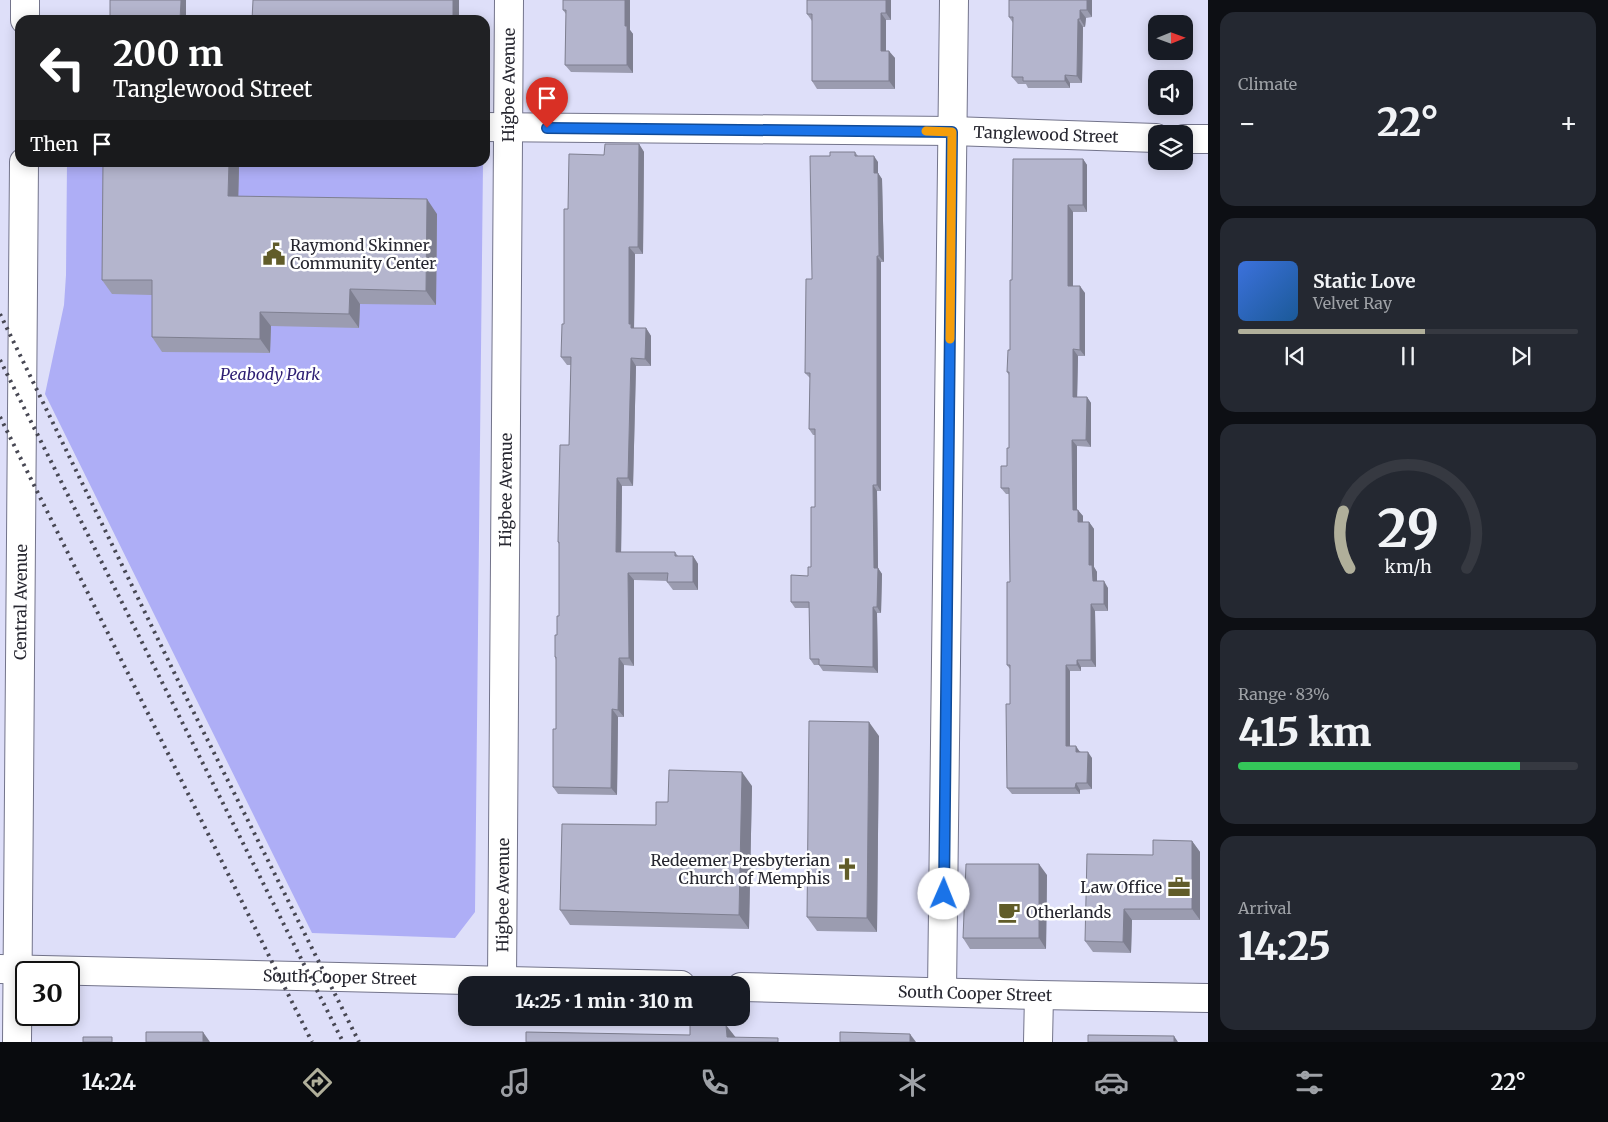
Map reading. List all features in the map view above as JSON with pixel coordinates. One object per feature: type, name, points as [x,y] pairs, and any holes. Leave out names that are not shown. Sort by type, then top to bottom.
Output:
[{"type":"street","points":[[25,0],[25,15]]},
{"type":"street","name":"Higbee Avenue","points":[[502,976],[504,573],[496,128],[509,0]]},
{"type":"street","points":[[942,992],[954,0]]},
{"type":"street","name":"Tanglewood Street","points":[[496,128],[952,132],[1148,138]]},
{"type":"street","points":[[1193,139],[1208,139]]},
{"type":"street","name":"Central Avenue","points":[[17,1042],[8,969],[24,167]]},
{"type":"street","name":"South Cooper Street","points":[[8,969],[458,979]]},
{"type":"street","name":"South Cooper Street","points":[[750,987],[1208,998]]},
{"type":"street","points":[[1038,1042],[1040,995]]},
{"type":"green space","name":"Peabody Park","points":[[67,167],[483,167],[475,912],[455,938],[312,933],[45,394],[64,305]]},
{"type":"building","points":[[110,0],[181,0],[180,15],[110,15]]},
{"type":"building","points":[[253,0],[453,0],[453,15],[252,15]]},
{"type":"building","points":[[563,0],[625,0],[627,65],[565,65],[566,10],[563,10]]},
{"type":"building","points":[[807,0],[886,0],[886,13],[881,13],[881,51],[889,51],[889,81],[812,81],[812,14],[807,14]]},
{"type":"building","points":[[1009,0],[1087,0],[1087,10],[1080,10],[1080,19],[1078,19],[1077,76],[1065,75],[1065,81],[1023,81],[1023,77],[1012,77],[1013,17],[1009,17]]},
{"type":"building","points":[[605,144],[639,144],[638,247],[629,247],[629,324],[631,324],[631,328],[646,328],[645,359],[631,358],[628,478],[617,478],[616,552],[675,552],[675,556],[693,556],[693,582],[667,582],[668,573],[628,573],[629,658],[619,658],[618,710],[612,709],[611,788],[553,787],[553,729],[556,729],[555,635],[557,635],[557,616],[559,616],[560,445],[569,445],[571,357],[561,357],[562,324],[564,324],[564,209],[568,209],[569,154],[604,155]]},
{"type":"building","points":[[830,152],[855,152],[855,156],[874,156],[874,173],[878,173],[877,485],[873,485],[874,568],[878,568],[877,607],[873,607],[873,667],[819,665],[819,659],[810,659],[809,602],[791,602],[791,575],[808,576],[808,567],[811,567],[811,507],[815,507],[815,429],[809,429],[810,373],[805,373],[806,279],[812,279],[810,156],[830,156]]},
{"type":"building","points":[[1013,159],[1083,159],[1083,205],[1068,205],[1068,286],[1080,286],[1080,350],[1073,349],[1073,397],[1087,397],[1086,440],[1072,440],[1073,510],[1078,510],[1078,522],[1089,522],[1089,565],[1092,565],[1093,581],[1104,581],[1104,604],[1091,604],[1091,660],[1077,660],[1077,665],[1066,665],[1066,746],[1076,746],[1076,752],[1088,752],[1087,783],[1076,783],[1075,788],[1007,788],[1006,704],[1010,704],[1010,665],[1007,665],[1007,582],[1010,582],[1009,488],[1001,488],[1001,466],[1007,466],[1007,448],[1009,448],[1009,372],[1007,372],[1008,350],[1010,350],[1010,280],[1012,280]]},
{"type":"building","name":"Raymond Skinner Community Center","points":[[103,167],[229,167],[228,196],[427,199],[426,291],[350,289],[349,314],[260,312],[260,339],[152,337],[152,280],[102,280]]},
{"type":"building","name":"Redeemer Presbyterian Church of Memphis","points":[[809,721],[869,722],[867,918],[807,917]]},
{"type":"building","points":[[669,770],[742,772],[739,915],[560,910],[562,824],[656,825],[656,802],[668,802]]},
{"type":"building","points":[[1153,840],[1192,841],[1192,909],[1124,909],[1123,942],[1085,941],[1087,854],[1153,855]]},
{"type":"building","name":"Otherlands","points":[[966,864],[1039,864],[1039,938],[963,938]]},
{"type":"building","points":[[690,1026],[726,1026],[727,1037],[778,1038],[778,1042],[526,1042],[526,1032],[690,1035]]},
{"type":"building","points":[[146,1032],[203,1032],[203,1042],[146,1042]]},
{"type":"building","points":[[840,1032],[910,1034],[910,1042],[840,1042]]},
{"type":"building","points":[[1088,1035],[1174,1036],[1174,1042],[1088,1042]]},
{"type":"building","points":[[83,1037],[112,1037],[112,1042],[83,1042]]},
{"type":"railway","points":[[0,314],[189,703],[359,1042]]},
{"type":"railway","points":[[0,360],[343,1042]]},
{"type":"railway","points":[[0,417],[312,1042]]},
{"type":"slow traffic","points":[[926,131],[952,132],[950,339]]},
{"type":"place","name":"Raymond Skinner Community Center","points":[[274,254]]},
{"type":"place","name":"Redeemer Presbyterian Church of Memphis","points":[[847,869]]},
{"type":"place","name":"Law Office","points":[[1179,887]]},
{"type":"place","name":"Otherlands","points":[[1009,912]]},
{"type":"route","points":[[547,128],[952,132],[944,894]]}]
